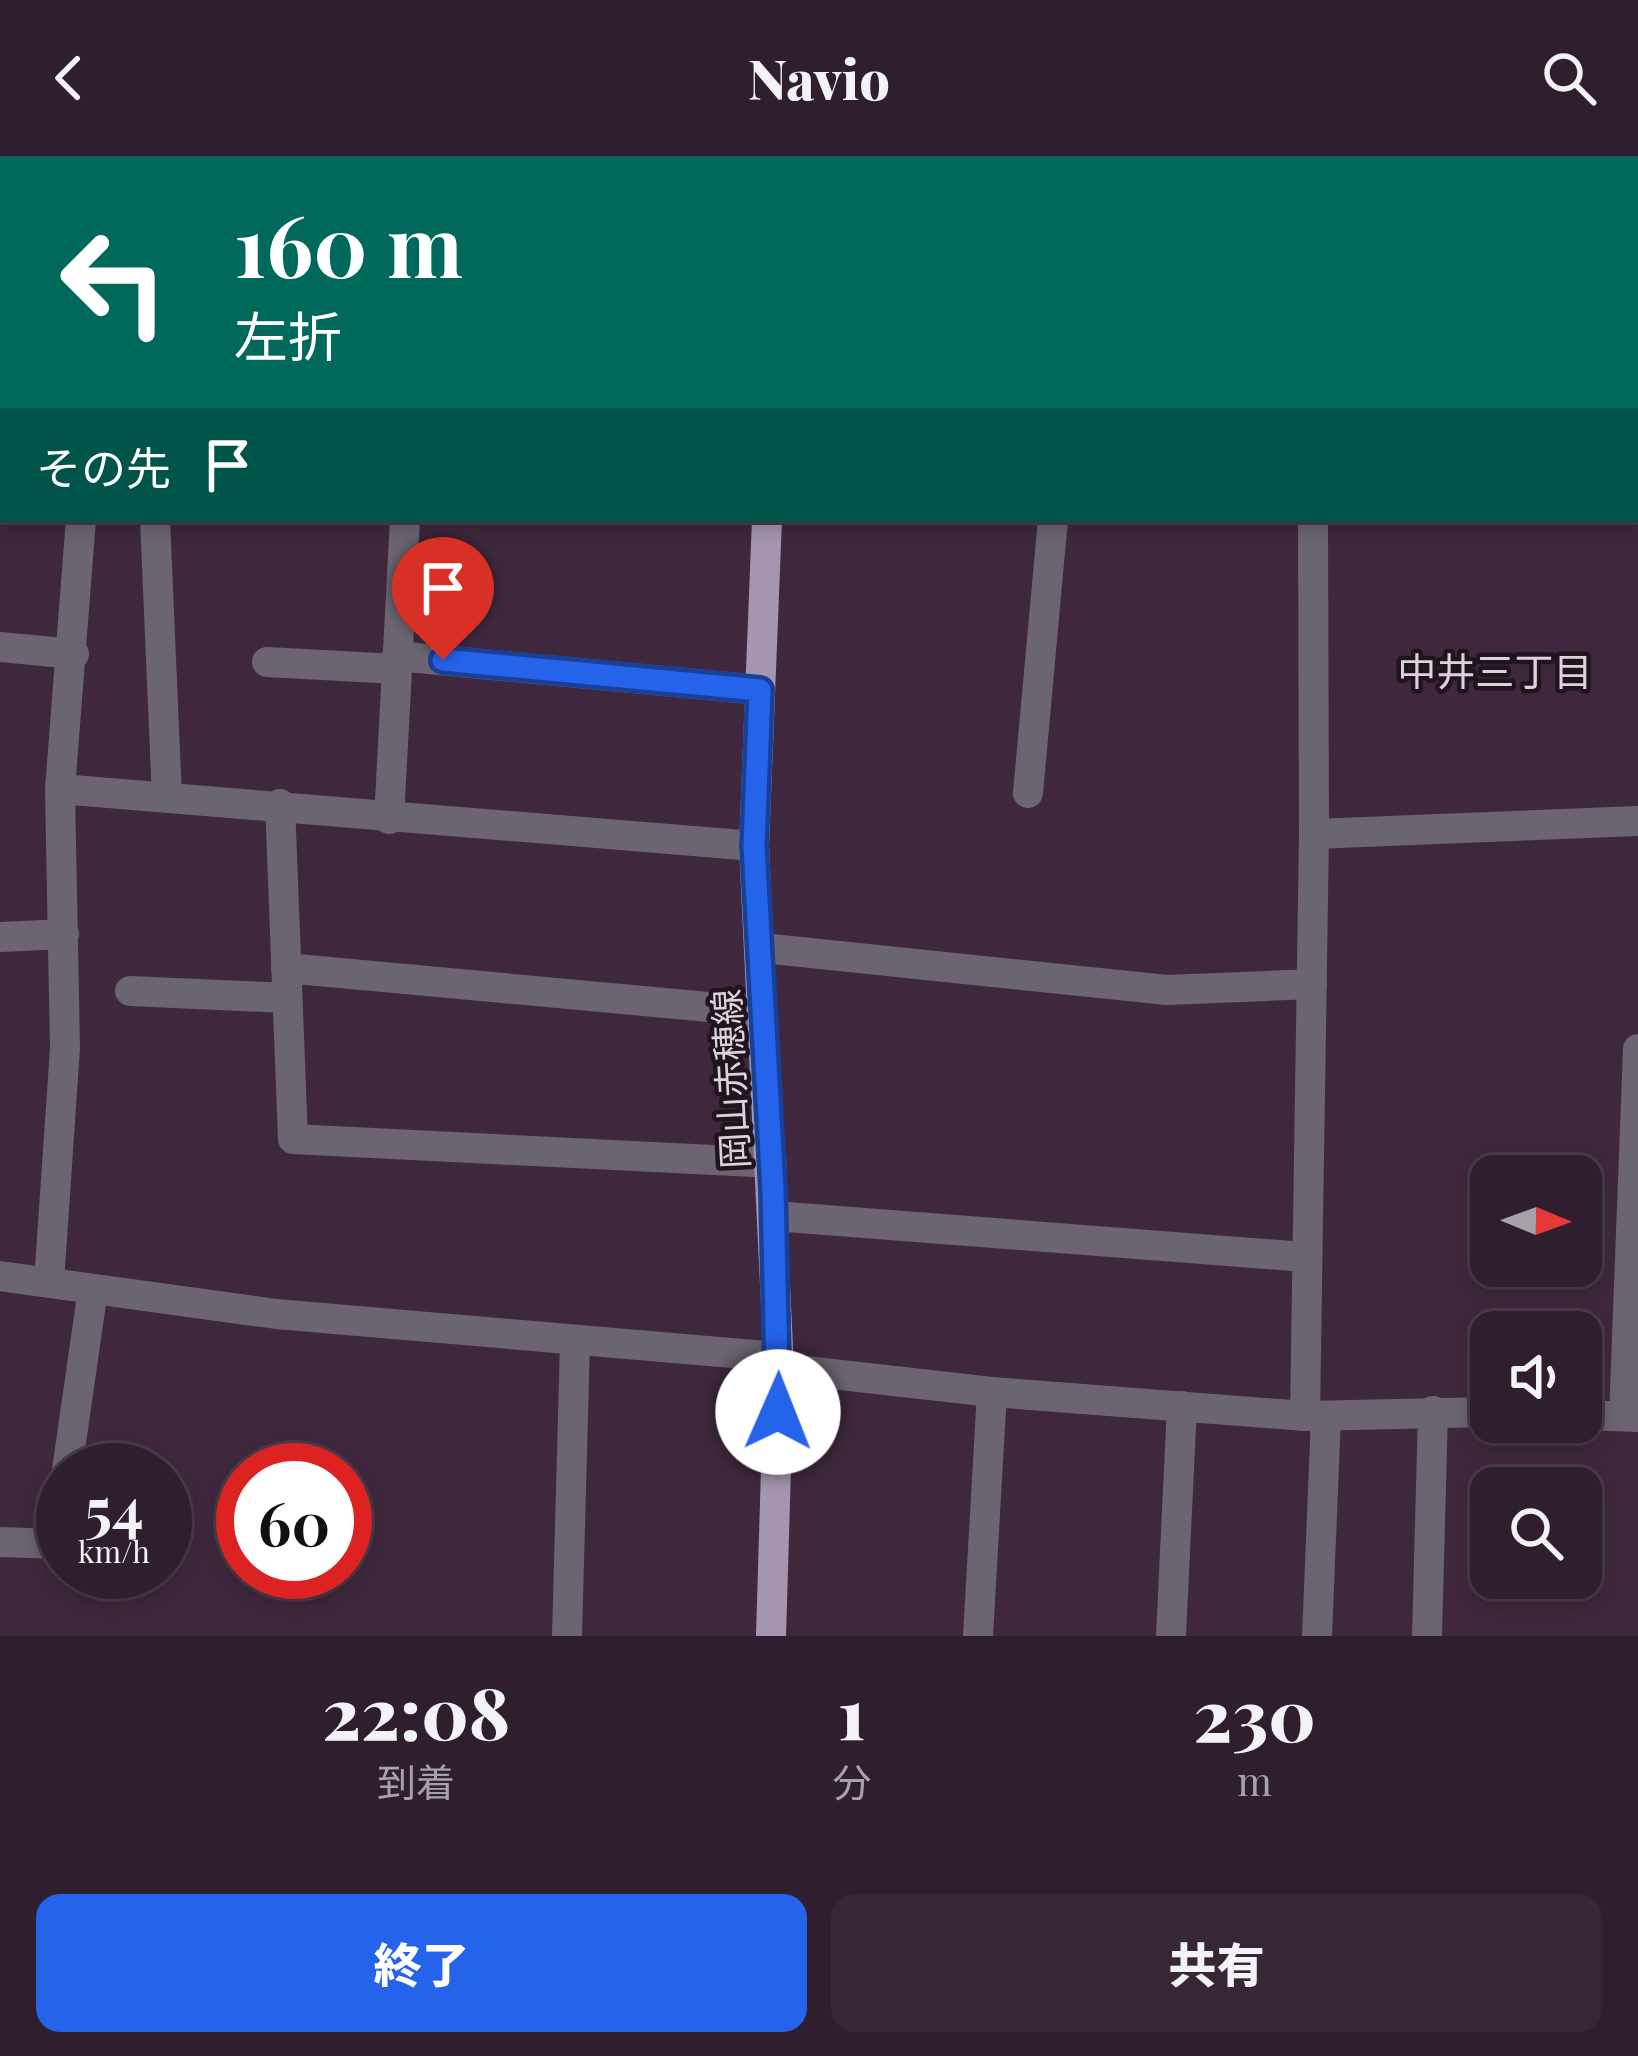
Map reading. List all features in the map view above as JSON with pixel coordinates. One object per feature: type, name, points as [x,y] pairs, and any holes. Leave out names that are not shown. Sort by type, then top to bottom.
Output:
[{"type":"main road","name":"岡山赤穂線","points":[[767,522],[754,846],[779,1362],[771,1636]]},
{"type":"street","points":[[49,1282],[65,1048],[60,789],[81,522]]},
{"type":"street","points":[[155,522],[167,798]]},
{"type":"street","points":[[389,819],[405,522]]},
{"type":"street","points":[[1028,793],[1053,522]]},
{"type":"street","points":[[1312,522],[1314,834],[1305,1257],[1316,1416],[1317,1636]]},
{"type":"street","points":[[0,646],[74,655]]},
{"type":"street","points":[[267,662],[397,662],[760,690]]},
{"type":"street","points":[[60,789],[754,846]]},
{"type":"street","points":[[280,804],[293,1139],[772,1163]]},
{"type":"street","points":[[1314,834],[1638,821]]},
{"type":"street","points":[[0,937],[64,934]]},
{"type":"street","points":[[762,948],[1167,990],[1312,984]]},
{"type":"street","points":[[130,991],[287,983],[763,1012]]},
{"type":"street","points":[[1631,1417],[1638,1049]]},
{"type":"street","points":[[774,1216],[1305,1257]]},
{"type":"street","points":[[0,1276],[276,1315],[779,1362],[992,1392],[1316,1416],[1470,1412]]},
{"type":"street","points":[[71,1443],[93,1288]]},
{"type":"street","points":[[567,1636],[575,1343]]},
{"type":"street","points":[[978,1636],[992,1392]]},
{"type":"street","points":[[1171,1636],[1182,1406]]},
{"type":"street","points":[[1427,1636],[1433,1411]]},
{"type":"street","points":[[0,1542],[36,1543]]},
{"type":"district","name":"中井三丁目","points":[[1495,670]]},
{"type":"route","points":[[443,660],[760,690],[754,846],[773,1190],[778,1412]]}]
